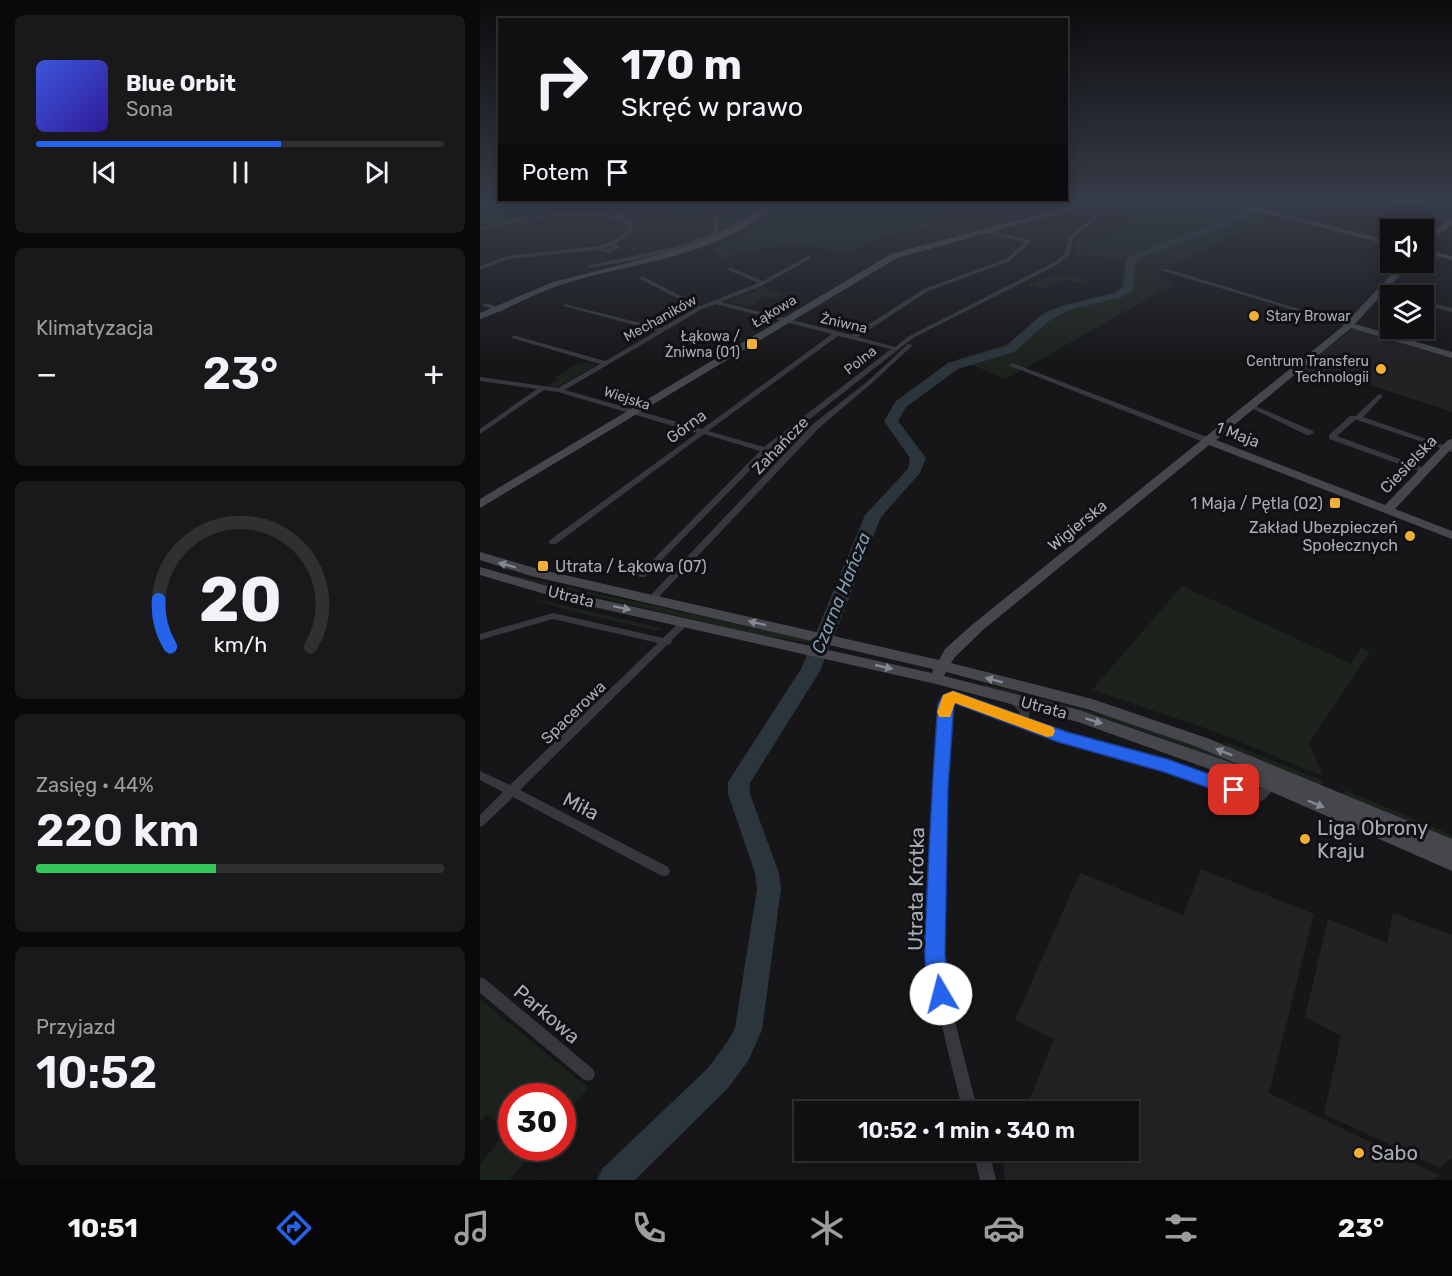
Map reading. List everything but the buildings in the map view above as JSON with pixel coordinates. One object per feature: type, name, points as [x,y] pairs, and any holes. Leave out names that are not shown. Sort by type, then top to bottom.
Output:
[{"type":"main road","points":[[480,316],[561,282],[622,263],[673,254]]},
{"type":"main road","name":"Łąkowa","points":[[480,504],[894,256],[901,254]]},
{"type":"main road","points":[[1436,254],[1452,258]]},
{"type":"main road","name":"Wigierska","points":[[1387,285],[1398,273]]},
{"type":"main road","name":"Wigierska","points":[[939,672],[950,652],[978,627],[1349,325],[1380,292]]},
{"type":"main road","points":[[1349,325],[1452,355]]},
{"type":"main road","name":"1 Maja","points":[[1209,441],[1452,535]]},
{"type":"main road","name":"Ciesielska","points":[[1388,509],[1450,446]]},
{"type":"main road","name":"Utrata","points":[[480,556],[536,573],[651,600],[811,643]]},
{"type":"main road","name":"Utrata","points":[[480,571],[576,598],[685,622],[811,643],[1092,705],[1201,742],[1452,848]]},
{"type":"main road","name":"Utrata","points":[[939,672],[1008,697],[1140,736],[1271,784],[1452,863]]},
{"type":"street","points":[[480,268],[507,258],[543,254]]},
{"type":"street","points":[[616,254],[622,263]]},
{"type":"street","points":[[590,266],[622,263],[653,254]]},
{"type":"street","points":[[854,337],[926,290],[1008,260],[1015,254]]},
{"type":"street","name":"Polna","points":[[642,576],[765,450],[911,337],[1032,278],[1067,254]]},
{"type":"street","name":"Mechaników","points":[[559,390],[700,308],[763,284],[808,258]]},
{"type":"street","points":[[730,269],[763,284]]},
{"type":"street","points":[[1165,270],[1349,325]]},
{"type":"street","points":[[642,278],[700,308]]},
{"type":"street","name":"Żniwna","points":[[716,302],[897,349]]},
{"type":"street","points":[[485,305],[496,308]]},
{"type":"street","points":[[566,305],[662,330]]},
{"type":"street","points":[[1434,306],[1452,310]]},
{"type":"street","name":"Zahańcze","points":[[651,600],[816,426],[940,322]]},
{"type":"street","name":"Górna","points":[[553,542],[836,334]]},
{"type":"street","points":[[514,337],[605,363]]},
{"type":"street","name":"1 Maja","points":[[1012,365],[1209,441]]},
{"type":"street","name":"Wiejska","points":[[480,379],[559,390],[765,450]]},
{"type":"street","points":[[480,432],[541,388]]},
{"type":"street","points":[[1358,418],[1380,396]]},
{"type":"street","points":[[1251,406],[1311,433]]},
{"type":"street","points":[[1424,471],[1332,437],[1353,418],[1358,418],[1450,446]]},
{"type":"street","points":[[480,636],[553,616],[668,642]]},
{"type":"street","name":"Spacerowa","points":[[480,822],[668,642],[685,622]]},
{"type":"street","name":"Utrata Krótka","points":[[968,1101],[941,994],[935,955],[945,704],[953,697],[1022,722]]},
{"type":"street","points":[[1008,697],[1025,711],[1022,722],[1064,737],[1167,766],[1256,798],[1262,796],[1271,784]]},
{"type":"street","name":"Miła","points":[[480,775],[664,871]]},
{"type":"street","name":"Parkowa","points":[[480,984],[588,1074]]},
{"type":"street","points":[[984,1161],[988,1180]]},
{"type":"shaded area","points":[[717,254],[739,254],[720,258]]},
{"type":"shaded area","points":[[1196,254],[1160,272],[1159,280],[1174,284],[1006,379],[957,359],[1012,342],[1046,311],[1115,293],[1121,288],[1124,261],[1112,257],[1073,255]]},
{"type":"shaded area","points":[[1064,273],[1091,281],[1085,284],[1063,279],[1043,289],[1027,285]]},
{"type":"shaded area","points":[[761,287],[784,293],[774,299],[766,297],[750,306],[724,302],[756,291],[754,289]]},
{"type":"shaded area","points":[[1353,328],[1380,336],[1380,339],[1389,339],[1452,358],[1452,412],[1358,381],[1352,386],[1301,369]]},
{"type":"shaded area","points":[[585,362],[596,365],[558,387],[547,386],[558,380],[554,378],[577,364]]},
{"type":"shaded area","points":[[514,577],[810,640],[809,643],[760,635]]},
{"type":"shaded area","points":[[1182,586],[1351,664],[1361,648],[1370,652],[1309,743],[1323,776],[1211,730],[1092,690]]},
{"type":"shaded area","points":[[531,598],[664,629],[655,630],[570,611]]},
{"type":"shaded area","points":[[984,684],[1109,716],[1181,740],[1389,826],[1188,747],[1086,713],[982,686]]},
{"type":"shaded area","points":[[1224,741],[1323,781],[1320,785],[1227,746]]},
{"type":"shaded area","points":[[1345,790],[1452,835],[1452,840],[1343,794]]},
{"type":"shaded area","points":[[1201,869],[1314,914],[1269,1093],[1439,1175],[1433,1180],[1005,1180],[1005,1161],[1139,1161],[1139,1101],[1029,1101],[1054,1039],[1015,1020],[1080,873],[1183,915]]},
{"type":"shaded area","points":[[1393,913],[1452,935],[1452,1158],[1440,1168],[1324,1114],[1341,1036],[1305,1017],[1328,919],[1387,943]]},
{"type":"shaded area","points":[[480,999],[588,1088],[576,1102],[576,1083],[498,1083],[498,1124],[486,1115],[480,1122]]},
{"type":"shaded area","points":[[498,1142],[498,1161],[526,1161],[509,1180],[480,1180],[480,1165]]},
{"type":"waterway","name":"Czarna Hańcza","points":[[613,1180],[718,1078],[738,1051],[748,1030],[769,889],[767,873],[739,794],[739,782],[810,671],[873,515],[915,470],[918,458],[891,421],[901,404],[953,366],[1010,349],[1045,318],[1065,308],[1118,295],[1128,289],[1131,260],[1141,254]]},
{"type":"slow traffic","points":[[945,712],[945,704],[953,697],[1047,731]]},
{"type":"place","name":"Stary Browar","points":[[1254,316]]},
{"type":"place","name":"Łąkowa / Żniwna (01)","points":[[752,344]]},
{"type":"place","name":"Centrum Transferu Technologii","points":[[1381,369]]},
{"type":"place","name":"1 Maja / Pętla (02)","points":[[1335,503]]},
{"type":"place","name":"Zakład Ubezpieczeń Społecznych","points":[[1410,536]]},
{"type":"place","name":"Utrata / Łąkowa (07)","points":[[543,566]]},
{"type":"place","name":"Liga Obrony Kraju","points":[[1305,839]]},
{"type":"place","name":"Sabo","points":[[1359,1153]]},
{"type":"route","points":[[941,994],[935,955],[940,788],[945,704],[948,699],[953,697],[961,699],[1064,737],[1167,766],[1234,790]]}]
